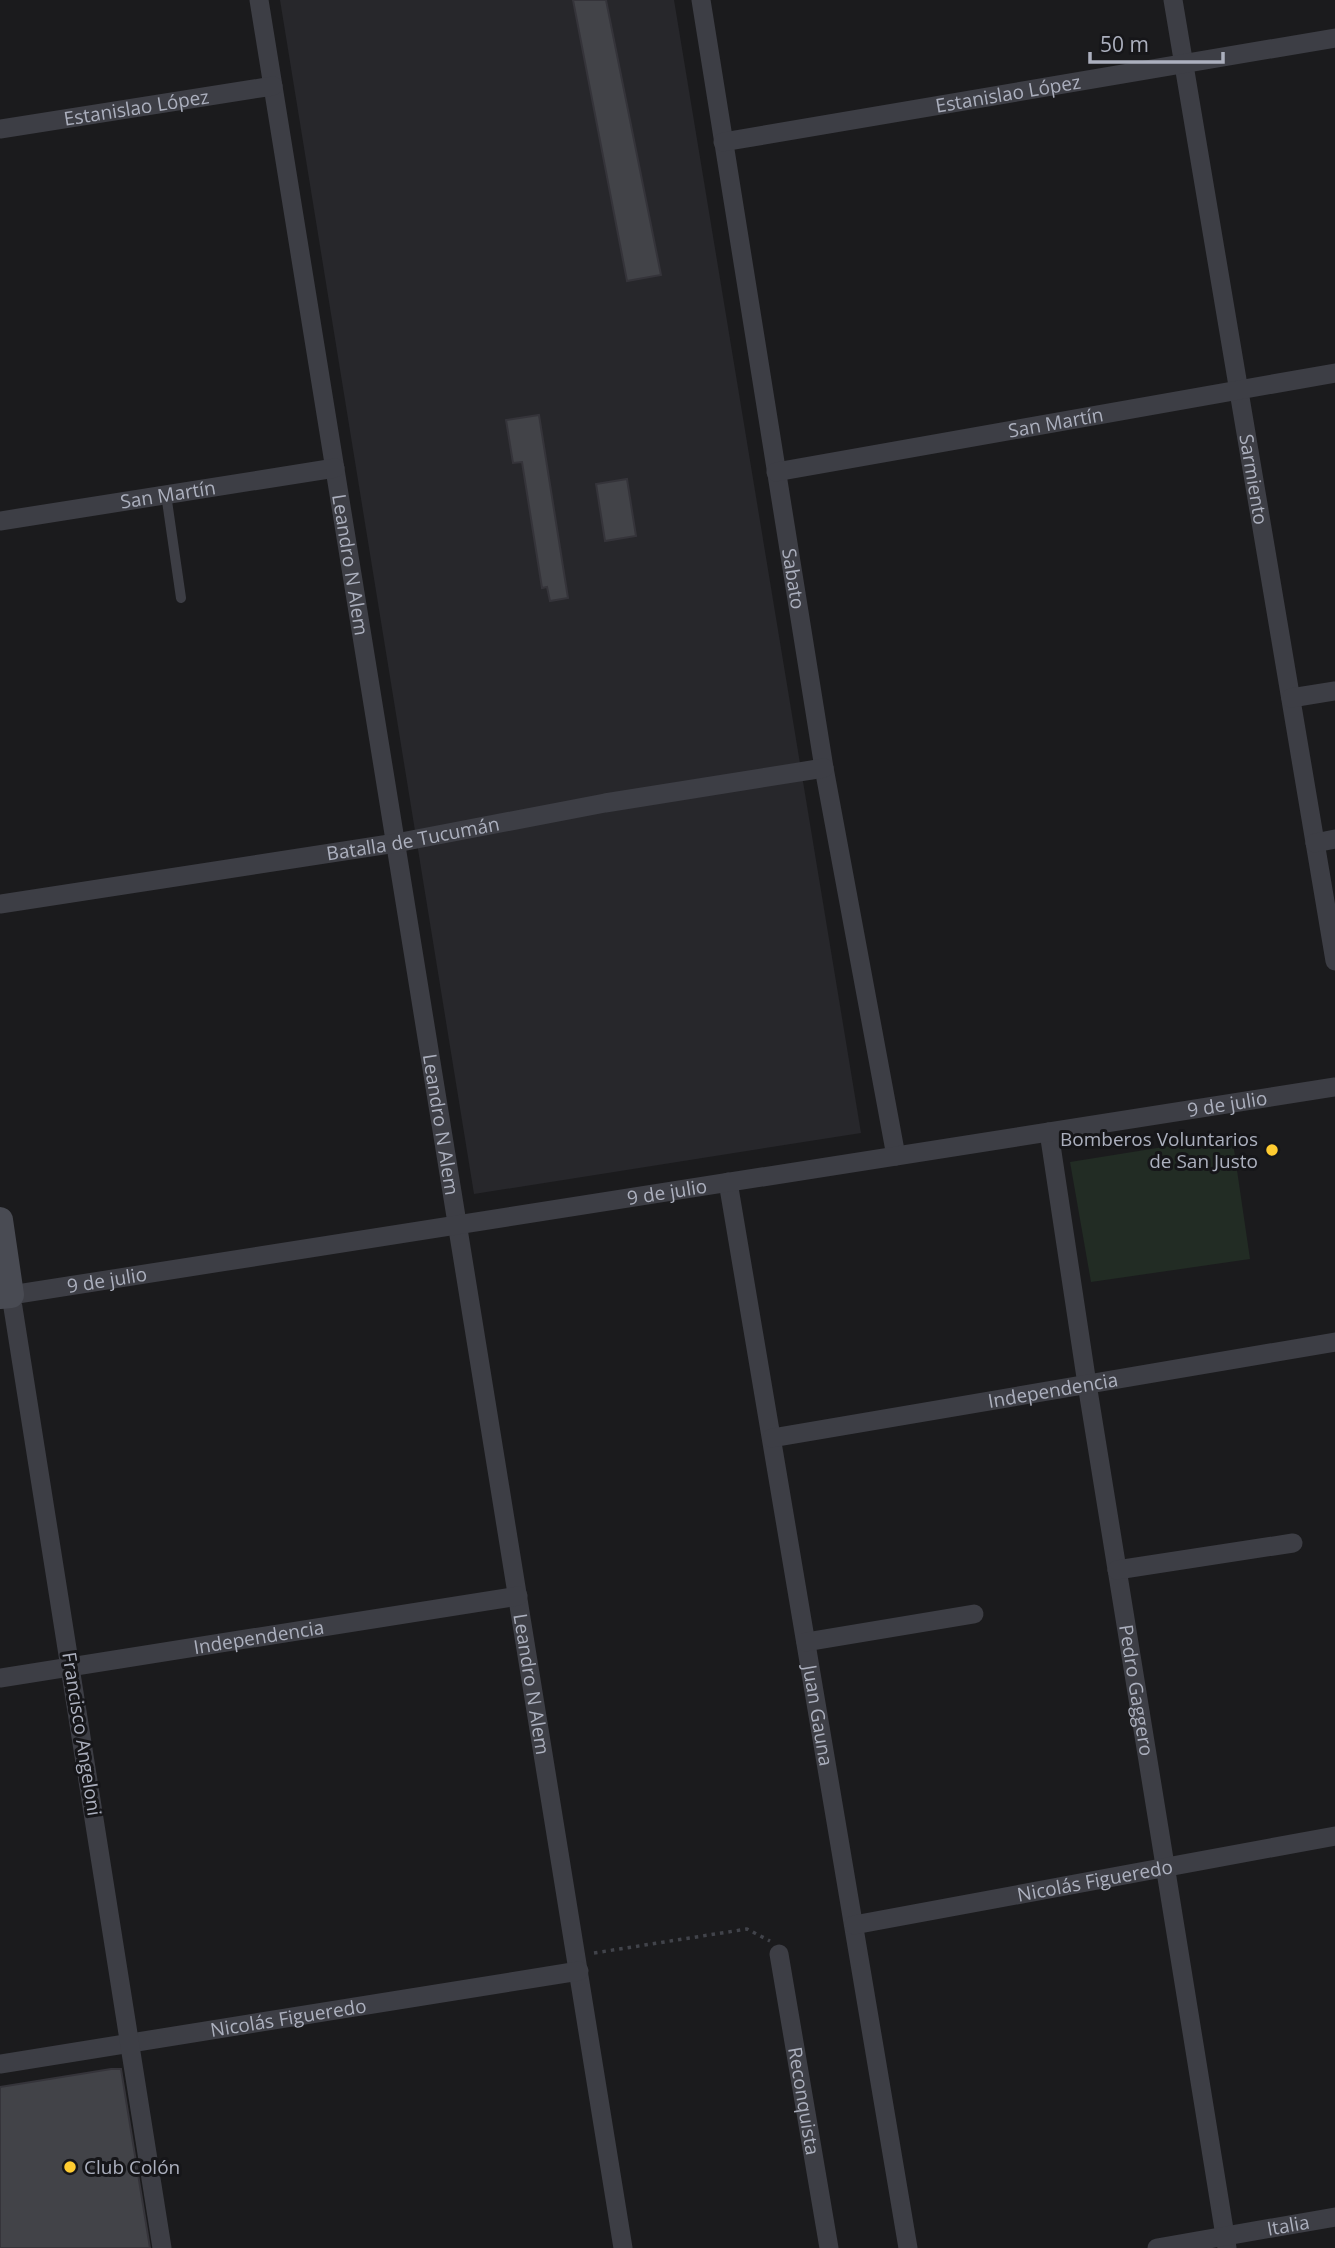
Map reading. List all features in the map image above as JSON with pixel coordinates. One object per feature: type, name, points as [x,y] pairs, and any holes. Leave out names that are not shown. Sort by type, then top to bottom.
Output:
[{"type":"main road","name":"Francisco Angeloni","points":[[0,1220],[5,1295]]},
{"type":"street","name":"Leandro N Alem","points":[[259,0],[624,2248]]},
{"type":"street","name":"Sabato","points":[[701,0],[824,768],[896,1156]]},
{"type":"street","name":"Sarmiento","points":[[1173,0],[1335,961]]},
{"type":"street","name":"Estanislao López","points":[[723,142],[1335,38]]},
{"type":"street","name":"Estanislao López","points":[[0,129],[273,86]]},
{"type":"street","name":"San Martín","points":[[776,472],[1335,373]]},
{"type":"street","name":"San Martín","points":[[0,520],[335,468]]},
{"type":"street","points":[[1291,698],[1335,691]]},
{"type":"street","name":"Batalla de Tucumán","points":[[0,904],[396,843],[605,803],[824,768]]},
{"type":"street","points":[[1315,842],[1335,839]]},
{"type":"street","name":"9 de julio","points":[[5,1295],[1335,1087]]},
{"type":"street","name":"Pedro Gaggero","points":[[1049,1132],[1087,1384],[1226,2242]]},
{"type":"street","name":"Juan Gauna","points":[[729,1182],[908,2248]]},
{"type":"street","name":"Francisco Angeloni","points":[[5,1295],[71,1666],[162,2248]]},
{"type":"street","name":"Independencia","points":[[772,1438],[1335,1342]]},
{"type":"street","points":[[1117,1570],[1293,1543]]},
{"type":"street","name":"Independencia","points":[[0,1678],[518,1596]]},
{"type":"street","points":[[806,1642],[974,1614]]},
{"type":"street","name":"Nicolás Figueredo","points":[[854,1925],[1335,1836]]},
{"type":"street","name":"Reconquista","points":[[779,1954],[829,2248]]},
{"type":"street","name":"Nicolás Figueredo","points":[[0,2064],[577,1964]]},
{"type":"street","name":"Italia","points":[[1157,2248],[1226,2242],[1335,2217]]},
{"type":"lane","points":[[166,494],[181,598]]},
{"type":"path","points":[[577,1964],[747,1929],[767,1937],[779,1954]]},
{"type":"shaded area","points":[[280,0],[674,0],[861,1133],[474,1194]]},
{"type":"shaded area","points":[[1232,1136],[1250,1259],[1091,1282],[1070,1162]]},
{"type":"building","points":[[573,0],[606,0],[661,275],[627,281]]},
{"type":"building","points":[[539,415],[568,598],[550,601],[547,587],[542,588],[522,462],[513,463],[506,420]]},
{"type":"building","points":[[627,479],[636,536],[605,541],[596,484]]},
{"type":"building","name":"Club Colón","points":[[121,2069],[150,2248],[0,2248],[0,2087]]},
{"type":"place","name":"Bomberos Voluntarios de San Justo","points":[[1272,1150]]},
{"type":"place","name":"Club Colón","points":[[70,2167]]}]
